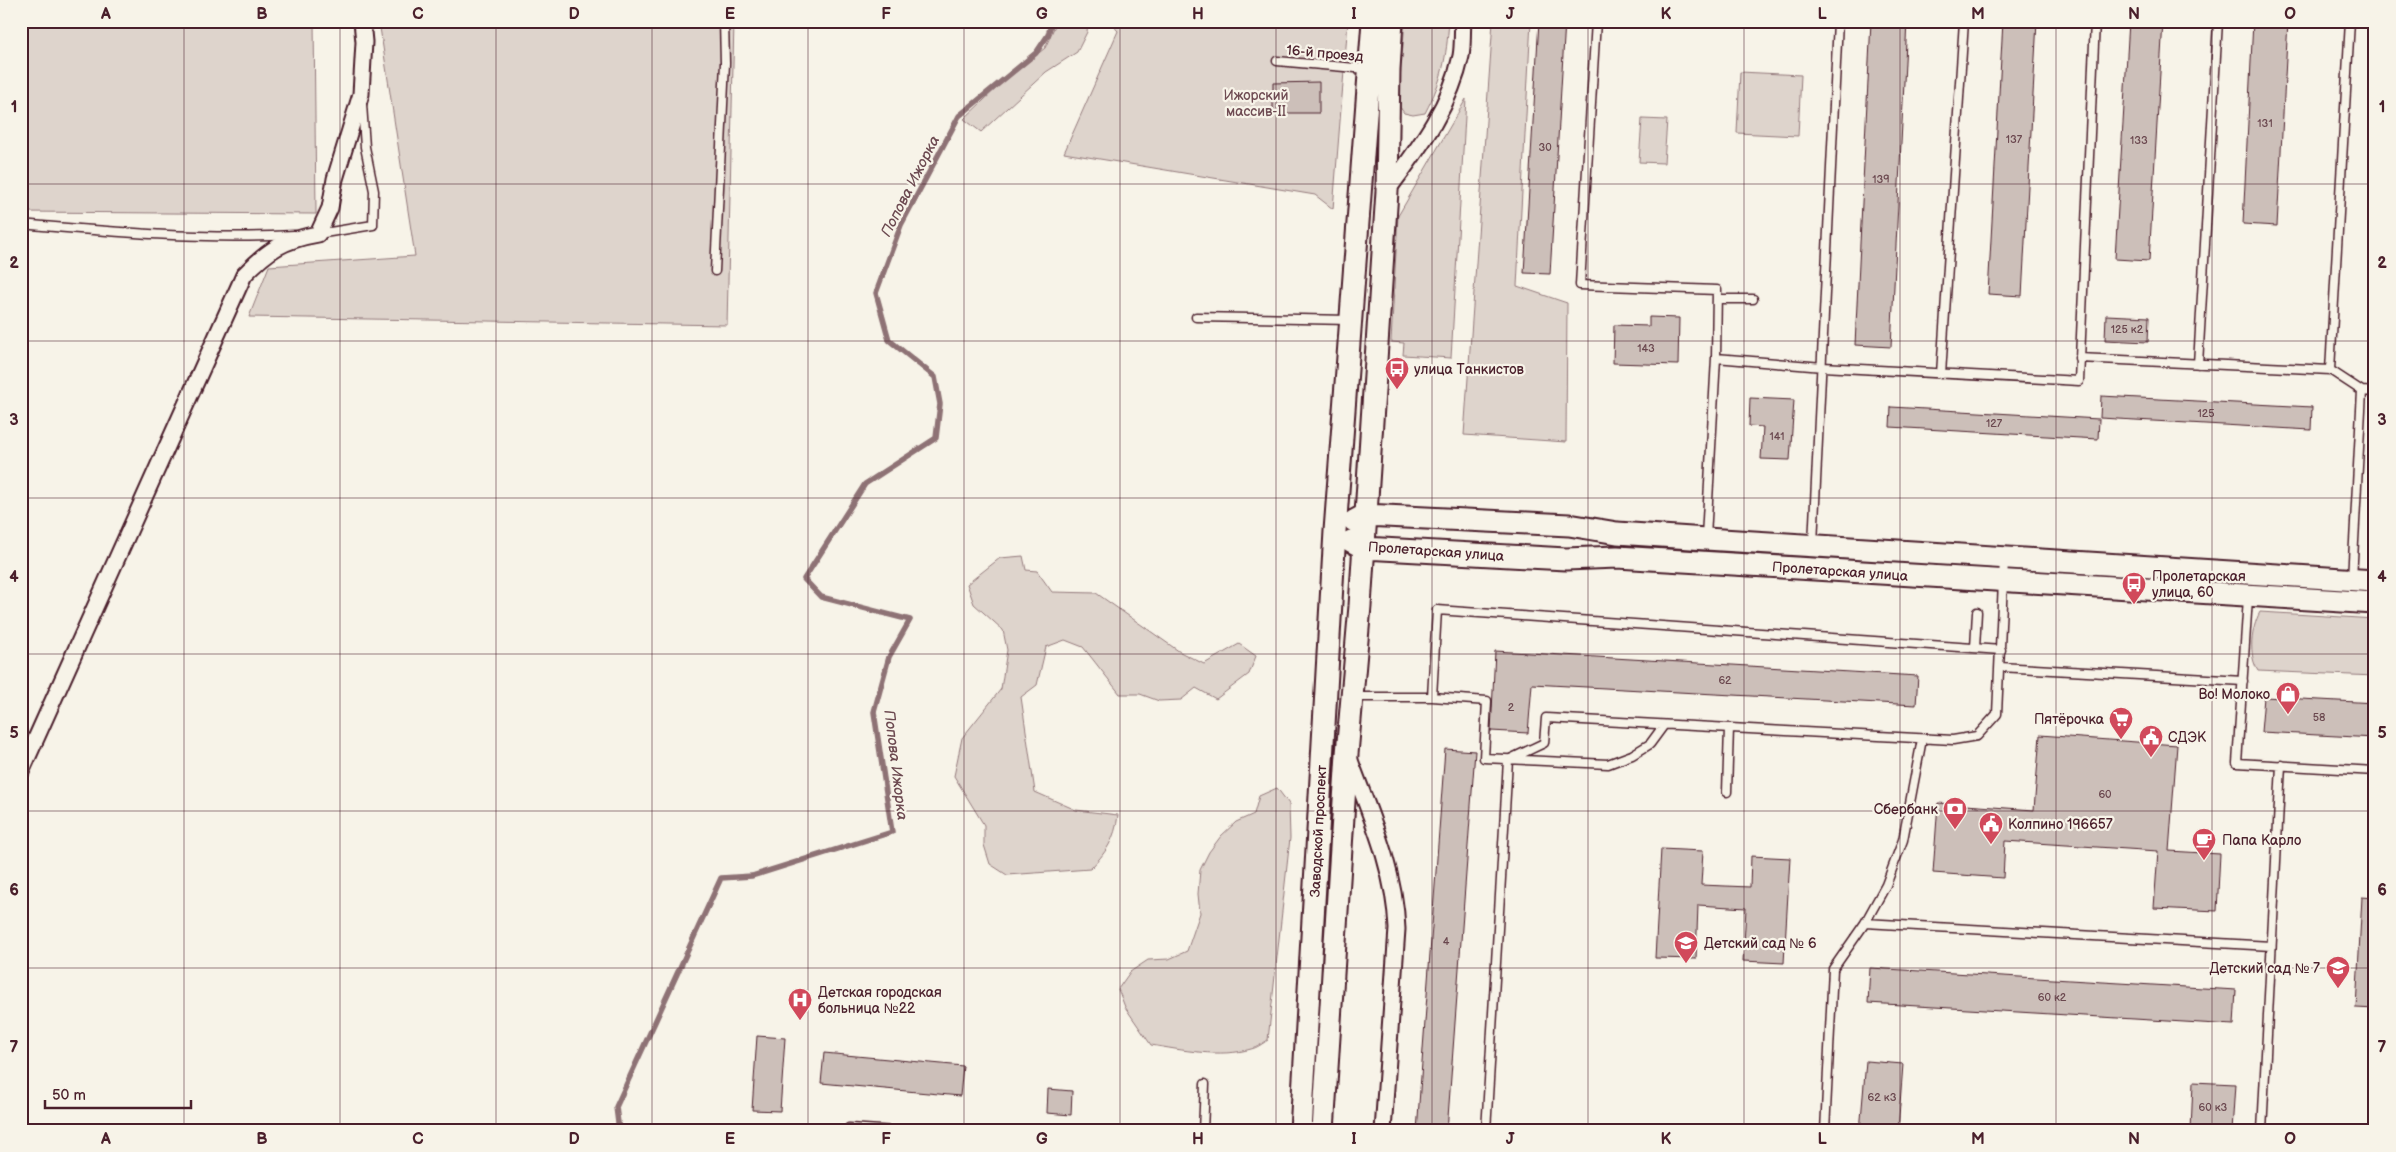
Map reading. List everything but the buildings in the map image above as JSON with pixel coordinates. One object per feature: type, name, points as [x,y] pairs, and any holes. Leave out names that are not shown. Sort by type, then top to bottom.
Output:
[{"type":"main road","points":[[1335,531],[1374,21]]},
{"type":"main road","points":[[1364,548],[1387,191],[1389,69],[1392,21]]},
{"type":"main road","points":[[1335,531],[1365,515]]},
{"type":"main road","name":"Пролетарская улица","points":[[1365,515],[1569,525],[1617,533],[2004,559],[2249,584],[2375,603]]},
{"type":"main road","name":"Пролетарская улица","points":[[1335,531],[1364,548],[1566,559],[1617,557],[2004,581],[2249,584],[2352,580],[2375,581]]},
{"type":"main road","name":"Заводской проспект","points":[[1301,1131],[1335,531]]},
{"type":"main road","name":"Заводской проспект","points":[[1323,1131],[1348,754],[1364,548]]},
{"type":"street","points":[[21,772],[244,275],[264,254],[294,238],[318,234],[330,208],[334,179],[361,94],[364,42],[362,21]]},
{"type":"street","points":[[1387,191],[1428,135],[1450,91],[1461,56],[1463,21]]},
{"type":"street","points":[[1348,754],[1390,873],[1396,901],[1397,929],[1384,1131]]},
{"type":"lane","points":[[715,271],[725,63],[724,21]]},
{"type":"lane","points":[[1596,21],[1580,285],[1717,290],[1716,358],[1706,539]]},
{"type":"lane","points":[[1812,546],[1838,21]]},
{"type":"lane","points":[[1941,374],[1964,21]]},
{"type":"lane","points":[[1716,358],[1822,367],[2078,381],[2095,21]]},
{"type":"lane","points":[[2198,364],[2218,21]]},
{"type":"lane","points":[[2330,370],[2350,21]]},
{"type":"lane","name":"16-й проезд","points":[[1277,61],[1370,69]]},
{"type":"lane","points":[[21,224],[105,232],[215,237],[318,234],[373,225],[374,191],[365,147],[361,94]]},
{"type":"lane","points":[[1716,298],[1753,299]]},
{"type":"lane","points":[[1196,318],[1351,320]]},
{"type":"lane","points":[[2080,358],[2330,370],[2362,391],[2375,392]]},
{"type":"lane","points":[[2352,580],[2362,391]]},
{"type":"lane","points":[[1508,760],[1544,743],[1546,718],[1922,739],[1953,740],[1978,736],[1997,714],[2004,559]]},
{"type":"lane","points":[[2249,584],[2237,763],[2375,771]]},
{"type":"lane","points":[[1432,697],[1437,610],[2001,650]]},
{"type":"lane","points":[[1975,648],[1977,612]]},
{"type":"lane","points":[[2000,666],[2243,681]]},
{"type":"lane","points":[[1353,697],[1432,697],[1487,701],[1484,758],[1608,764],[1632,755],[1650,744],[1664,725]]},
{"type":"lane","points":[[1727,792],[1729,728]]},
{"type":"lane","points":[[1825,1131],[1833,969],[1865,923],[1886,885],[1903,840],[1922,739]]},
{"type":"lane","points":[[1486,1131],[1508,760]]},
{"type":"lane","points":[[2262,1131],[2281,766]]},
{"type":"lane","points":[[1865,923],[2271,946]]},
{"type":"lane","points":[[1203,1131],[1205,1084]]},
{"type":"lane","points":[[848,1128],[896,1131]]},
{"type":"green space","points":[[21,21],[233,21],[235,25],[256,21],[314,21],[316,214],[21,212]]},
{"type":"green space","points":[[379,21],[734,21],[727,325],[249,317],[269,266],[415,256]]},
{"type":"green space","points":[[1057,21],[1088,21],[1087,32],[1077,52],[1046,72],[981,132],[964,119],[1003,82],[1045,48]]},
{"type":"green space","name":"Ижорский массив-II","points":[[1109,21],[1348,21],[1333,209],[1315,195],[1064,153],[1118,31]]},
{"type":"green space","points":[[1405,21],[1449,21],[1445,58],[1436,90],[1425,113],[1413,115],[1404,113],[1398,104]]},
{"type":"green space","points":[[1493,21],[1531,21],[1517,286],[1567,303],[1566,442],[1464,435]]},
{"type":"green space","points":[[1740,72],[1801,75],[1798,136],[1737,133]]},
{"type":"green space","points":[[1466,99],[1451,358],[1403,355],[1404,343],[1391,342],[1398,216]]},
{"type":"green space","points":[[1642,119],[1667,120],[1664,163],[1639,162]]},
{"type":"green space","points":[[1023,556],[1026,570],[1037,571],[1052,592],[1096,593],[1180,652],[1204,664],[1239,644],[1256,656],[1249,674],[1216,699],[1196,688],[1181,700],[1159,701],[1140,694],[1120,694],[1083,647],[1065,640],[1046,647],[1037,685],[1021,697],[1035,792],[1076,810],[1118,815],[1115,831],[1109,845],[1090,869],[1007,875],[990,864],[984,845],[984,825],[954,776],[962,738],[1001,689],[1007,650],[1003,630],[974,604],[967,584],[1000,558]]},
{"type":"green space","points":[[2260,612],[2375,619],[2375,676],[2258,671],[2253,657],[2252,642],[2254,626]]},
{"type":"green space","points":[[1277,788],[1289,804],[1290,838],[1268,1040],[1258,1047],[1227,1053],[1201,1052],[1151,1045],[1125,1007],[1118,989],[1130,972],[1148,960],[1169,959],[1187,951],[1200,913],[1198,894],[1200,870],[1209,852],[1221,836],[1236,822],[1254,814],[1259,796]]},
{"type":"waterway","name":"Попова Ижорка","points":[[619,1131],[616,1107],[721,878],[752,876],[892,832],[874,712],[889,657],[910,620],[821,597],[804,579],[865,484],[936,438],[940,404],[935,377],[889,340],[876,293],[901,225],[959,116],[1036,53],[1048,35],[1052,21]]},
{"type":"place","name":"улица Танкистов","points":[[1397,390]]},
{"type":"place","name":"Пролетарская улица, 60","points":[[2134,605]]},
{"type":"place","name":"Во! Молоко","points":[[2288,715]]},
{"type":"place","name":"Пятёрочка","points":[[2121,740]]},
{"type":"place","name":"СДЭК","points":[[2151,758]]},
{"type":"place","name":"Сбербанк","points":[[1955,830]]},
{"type":"place","name":"Колпино 196657","points":[[1991,845]]},
{"type":"place","name":"Папа Карло","points":[[2204,861]]},
{"type":"place","name":"Детский сад № 6","points":[[1686,964]]},
{"type":"place","name":"Детский сад № 7","points":[[2338,989]]},
{"type":"place","name":"Детская городская больница №22","points":[[800,1021]]}]
